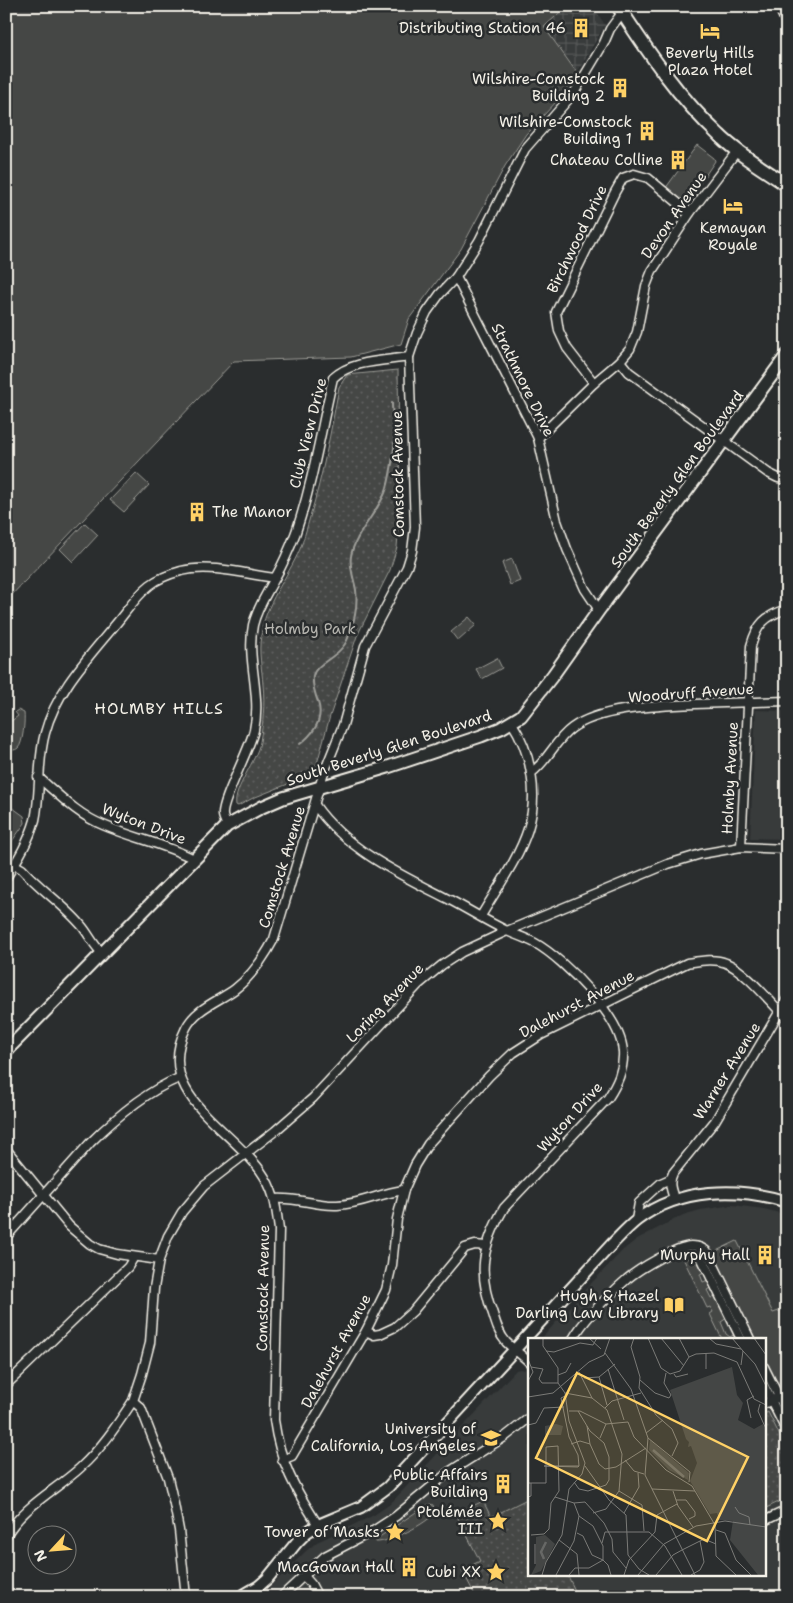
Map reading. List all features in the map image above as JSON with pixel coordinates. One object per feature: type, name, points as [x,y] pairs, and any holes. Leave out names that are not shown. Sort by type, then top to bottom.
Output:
[{"type":"main road","points":[[622,8],[681,95],[719,136],[737,151],[787,185]]},
{"type":"main road","name":"South Beverly Glen Boulevard","points":[[6,1051],[227,826],[262,807],[388,767],[512,723],[530,705],[787,355]]},
{"type":"street","points":[[780,6],[787,25]]},
{"type":"street","name":"Comstock Avenue","points":[[318,1525],[294,1486],[282,1460],[274,1420],[279,1230],[275,1199],[260,1170],[187,1093],[179,1078],[178,1058],[180,1042],[187,1026],[196,1015],[244,982],[264,958],[274,938],[321,787],[323,775],[343,725],[365,646],[407,567],[412,551],[415,527],[410,357],[427,312],[456,277],[479,241],[525,149],[574,93],[622,8]]},
{"type":"street","name":"Devon Avenue","points":[[538,438],[594,383],[620,361],[630,349],[637,332],[646,286],[652,271],[690,213],[737,151]]},
{"type":"street","name":"Birchwood Drive","points":[[594,383],[567,348],[559,331],[556,312],[615,192],[623,178],[634,174],[648,178],[690,213]]},
{"type":"street","name":"Strathmore Drive","points":[[456,277],[538,438],[560,528],[585,589],[599,610]]},
{"type":"street","name":"Club View Drive","points":[[227,826],[222,814],[225,803],[242,764],[254,729],[256,696],[251,642],[254,625],[259,605],[275,578],[296,533],[333,378],[340,371],[354,366],[410,357]]},
{"type":"street","points":[[620,361],[629,372],[768,473],[778,478],[787,479]]},
{"type":"street","points":[[6,878],[15,865],[30,834],[35,818],[44,735],[52,712],[62,692],[135,600],[149,586],[169,574],[195,569],[209,569],[275,578]]},
{"type":"street","name":"Holmby Avenue","points":[[741,847],[751,646],[754,633],[761,624],[769,616],[787,609]]},
{"type":"street","name":"Woodruff Avenue","points":[[531,773],[538,768],[571,728],[598,716],[656,706],[787,701]]},
{"type":"street","points":[[481,916],[520,848],[528,829],[532,811],[531,773],[519,734],[512,723]]},
{"type":"street","name":"Wyton Drive","points":[[38,777],[87,818],[178,851],[194,859]]},
{"type":"street","name":"Wyton Drive","points":[[315,805],[325,819],[369,855],[395,872],[507,931],[535,943],[567,965],[601,1005],[619,1035],[623,1051],[622,1067],[617,1083],[608,1098],[504,1208],[494,1225],[486,1246],[484,1284],[488,1302],[501,1335],[528,1361]]},
{"type":"street","name":"Loring Avenue","points":[[133,1400],[150,1343],[154,1288],[159,1260],[168,1236],[182,1212],[204,1186],[275,1131],[313,1098],[424,980],[462,952],[619,883],[668,864],[701,854],[741,847],[787,849]]},
{"type":"street","points":[[15,865],[22,868],[83,926],[102,953]]},
{"type":"street","name":"Dalehurst Avenue","points":[[282,1460],[292,1456],[366,1331],[386,1290],[392,1265],[397,1219],[404,1190],[415,1164],[428,1144],[489,1076],[513,1053],[541,1035],[687,963],[709,960],[726,963],[741,972],[780,1012]]},
{"type":"street","name":"Warner Avenue","points":[[636,1220],[639,1203],[661,1183],[670,1179],[715,1121],[787,999]]},
{"type":"street","points":[[780,1012],[787,1019]]},
{"type":"street","points":[[6,1237],[90,1143],[117,1117],[179,1078]]},
{"type":"street","points":[[6,1149],[70,1226],[90,1244],[99,1249],[134,1257],[159,1260]]},
{"type":"street","points":[[670,1179],[670,1188],[675,1201]]},
{"type":"street","points":[[275,1199],[285,1198],[320,1205],[352,1204],[404,1190]]},
{"type":"street","points":[[240,1597],[268,1579],[296,1542],[307,1532],[318,1525],[361,1507],[388,1487],[636,1220],[650,1212],[689,1196],[728,1192],[766,1195],[787,1202]]},
{"type":"street","points":[[366,1331],[374,1335],[395,1327],[413,1310],[465,1248],[475,1244],[486,1246]]},
{"type":"street","points":[[574,1338],[596,1310],[628,1278],[663,1257],[692,1246],[704,1249],[708,1253],[750,1338]]},
{"type":"street","points":[[698,1247],[701,1257],[741,1338]]},
{"type":"street","points":[[6,1385],[128,1267],[134,1257]]},
{"type":"street","points":[[766,1376],[771,1400],[787,1432]]},
{"type":"street","points":[[771,1400],[787,1393]]},
{"type":"street","points":[[7,1531],[39,1500],[64,1482],[95,1454],[133,1400],[141,1408],[168,1478],[179,1530],[186,1597]]},
{"type":"street","points":[[771,1400],[787,1413]]},
{"type":"street","points":[[282,1597],[325,1556],[373,1531],[396,1516],[449,1472],[506,1436],[528,1419]]},
{"type":"street","points":[[766,1520],[787,1510]]},
{"type":"street","points":[[304,1576],[312,1584],[318,1597]]},
{"type":"shaded area","points":[[567,6],[593,6],[605,25],[577,73],[544,27]]},
{"type":"shaded area","points":[[756,710],[787,711],[787,839],[750,838]]},
{"type":"shaded area","name":"University of California, Los Angeles","points":[[733,1205],[764,1209],[787,1215],[787,1597],[260,1597],[317,1542],[374,1515],[390,1504],[516,1370],[524,1370],[528,1364],[528,1576],[766,1576],[766,1338],[542,1338],[623,1250],[637,1239],[683,1215],[700,1210]]},
{"type":"green space","points":[[6,6],[567,6],[544,27],[577,73],[558,100],[526,134],[505,166],[461,249],[409,319],[401,344],[351,357],[234,361],[6,601]]},
{"type":"green space","points":[[697,145],[714,158],[715,161],[686,204],[665,189]]},
{"type":"green space","name":"Holmby Park","points":[[398,370],[400,512],[397,547],[390,570],[357,636],[330,716],[315,771],[307,779],[288,784],[238,806],[236,805],[236,798],[238,791],[255,757],[261,735],[264,699],[260,648],[263,624],[272,602],[295,560],[304,537],[323,469],[339,387],[347,375]]},
{"type":"green space","points":[[136,473],[149,485],[124,512],[110,500]]},
{"type":"green space","points":[[85,523],[98,535],[73,562],[60,549]]},
{"type":"green space","points":[[512,559],[520,581],[510,585],[502,563]]},
{"type":"green space","points":[[469,617],[476,625],[458,641],[451,632]]},
{"type":"green space","points":[[497,658],[502,668],[482,679],[476,669]]},
{"type":"green space","points":[[18,710],[24,713],[24,726],[20,746],[17,749],[6,749],[6,725],[18,716],[15,712]]},
{"type":"green space","points":[[13,808],[24,816],[25,823],[10,844],[6,845],[6,809]]},
{"type":"green space","points":[[737,1241],[773,1313],[787,1308],[787,1383],[781,1384],[769,1370],[766,1361],[766,1338],[754,1338],[712,1253]]},
{"type":"green space","points":[[692,1256],[697,1261],[699,1260],[704,1272],[700,1274],[703,1282],[708,1280],[712,1287],[707,1290],[711,1298],[716,1296],[727,1318],[721,1322],[726,1334],[730,1337],[735,1334],[737,1338],[722,1338],[710,1314],[713,1312],[710,1307],[707,1308],[684,1260]]},
{"type":"green space","points":[[768,1412],[787,1450],[787,1498],[766,1508],[766,1413]]},
{"type":"green space","points":[[528,1498],[528,1576],[568,1576],[578,1597],[476,1597],[462,1570],[480,1561],[456,1514],[483,1501],[491,1517]]},
{"type":"green space","points":[[430,1504],[433,1505],[435,1512],[417,1527],[398,1536],[376,1542],[375,1540]]},
{"type":"waterway","points":[[300,744],[313,731],[320,715],[313,683],[315,671],[345,645],[354,621],[356,590],[351,569],[351,556],[356,540],[387,488],[395,439],[392,403]]},
{"type":"place","name":"Distributing Station 46","points":[[581,28]]},
{"type":"place","name":"Beverly Hills Plaza Hotel","points":[[710,31]]},
{"type":"place","name":"Wilshire-Comstock Building 2","points":[[620,88]]},
{"type":"place","name":"Wilshire-Comstock Building 1","points":[[647,131]]},
{"type":"place","name":"Chateau Colline","points":[[678,160]]},
{"type":"place","name":"Kemayan Royale","points":[[733,206]]},
{"type":"place","name":"The Manor","points":[[197,512]]},
{"type":"place","name":"Murphy Hall","points":[[765,1255]]},
{"type":"place","name":"Hugh & Hazel Darling Law Library","points":[[674,1305]]},
{"type":"place","name":"University of California, Los Angeles","points":[[491,1438]]},
{"type":"place","name":"Public Affairs Building","points":[[503,1484]]},
{"type":"place","name":"Ptolémée III","points":[[498,1521]]},
{"type":"place","name":"Tower of Masks","points":[[395,1532]]},
{"type":"place","name":"MacGowan Hall","points":[[409,1567]]},
{"type":"place","name":"Cubi XX","points":[[496,1572]]},
{"type":"district","name":"HOLMBY HILLS","points":[[159,708]]}]
